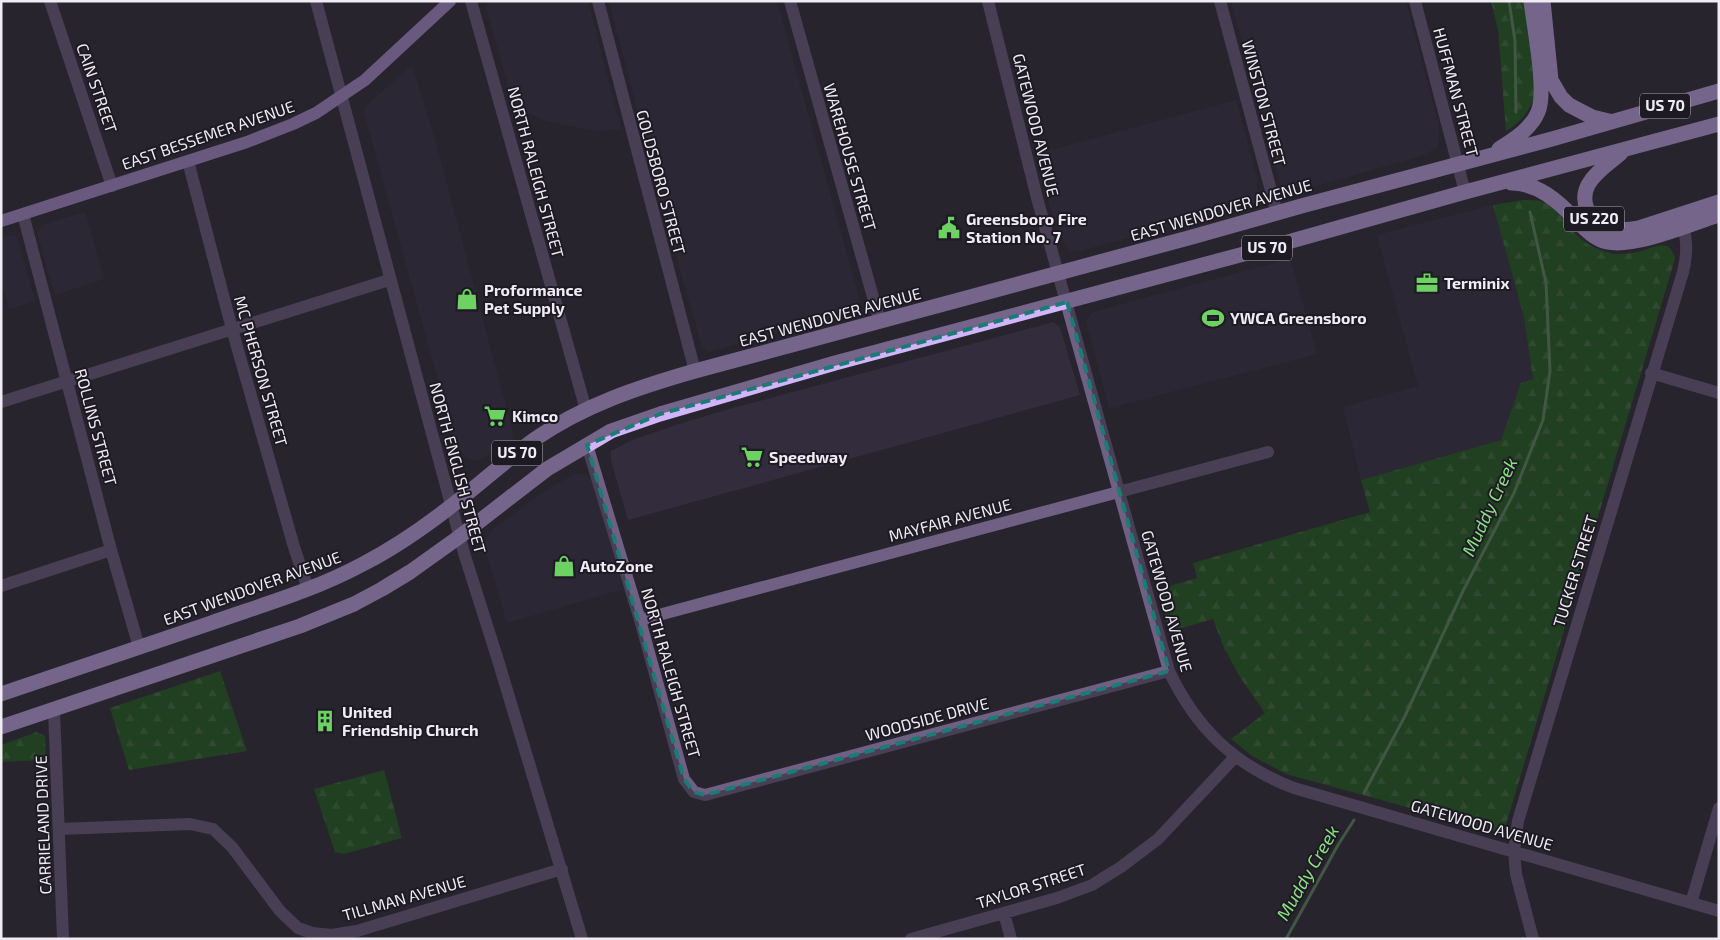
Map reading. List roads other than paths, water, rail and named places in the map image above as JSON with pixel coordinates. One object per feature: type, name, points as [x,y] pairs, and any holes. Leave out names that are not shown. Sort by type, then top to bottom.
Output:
[{"type":"highway","points":[[1487,156],[1518,136],[1538,114],[1542,86],[1531,1]]},
{"type":"highway","points":[[1543,1],[1551,80],[1568,105],[1592,117],[1611,122]]},
{"type":"highway","name":"EAST WENDOVER AVENUE","points":[[1,694],[308,589],[335,578],[388,550],[415,533],[537,438],[586,410],[636,389],[695,371],[1458,164],[1719,91]]},
{"type":"highway","name":"US 70","points":[[1,727],[300,626],[382,589],[460,537],[547,469],[611,431],[660,414],[853,358],[1067,302],[1719,124]]},
{"type":"highway","name":"US 220","points":[[1626,149],[1594,177],[1588,186],[1584,203],[1596,222],[1605,226],[1627,230],[1682,221],[1719,202]]},
{"type":"highway","points":[[1502,183],[1522,183],[1540,190],[1560,204],[1589,233],[1607,242],[1630,242],[1682,221],[1719,215]]},
{"type":"main road","name":"EAST BESSEMER AVENUE","points":[[1,221],[188,161],[286,127],[316,113],[342,96],[383,64],[450,1]]},
{"type":"street","name":"CAIN STREET","points":[[50,1],[112,186]]},
{"type":"street","name":"NORTH ENGLISH STREET","points":[[316,1],[451,506],[582,939]]},
{"type":"street","name":"NORTH RALEIGH STREET","points":[[471,1],[586,410]]},
{"type":"street","name":"GOLDSBORO STREET","points":[[598,1],[695,371]]},
{"type":"street","name":"WAREHOUSE STREET","points":[[790,1],[880,322]]},
{"type":"street","name":"GATEWOOD AVENUE","points":[[988,1],[1037,198],[1169,671],[1185,703],[1197,719],[1235,757],[1259,773],[1294,788],[1719,911]]},
{"type":"street","name":"WINSTON STREET","points":[[1220,1],[1277,213]]},
{"type":"street","name":"HUFFMAN STREET","points":[[1415,1],[1466,192]]},
{"type":"street","name":"MC PHERSON STREET","points":[[188,161],[232,329],[294,547],[308,589]]},
{"type":"street","name":"ROLLINS STREET","points":[[22,214],[139,647]]},
{"type":"street","name":"TUCKER STREET","points":[[1533,939],[1516,874],[1514,852],[1518,821],[1686,260],[1687,237],[1682,221]]},
{"type":"street","points":[[1,402],[390,280]]},
{"type":"street","points":[[1651,373],[1719,393]]},
{"type":"street","name":"NORTH RALEIGH STREET","points":[[587,445],[640,620],[684,779],[694,792]]},
{"type":"street","name":"MAYFAIR AVENUE","points":[[640,620],[1268,452]]},
{"type":"street","points":[[1,586],[112,550]]},
{"type":"street","name":"WOODSIDE DRIVE","points":[[694,792],[705,795],[1169,671]]},
{"type":"street","name":"CARRIELAND DRIVE","points":[[54,710],[63,939]]},
{"type":"street","name":"TAYLOR STREET","points":[[911,939],[1057,898],[1092,885],[1158,839],[1235,757]]},
{"type":"street","points":[[1691,903],[1719,808]]},
{"type":"street","name":"TILLMAN AVENUE","points":[[59,829],[190,824],[213,829],[232,847],[280,910],[298,928],[312,933],[332,936],[357,931],[562,869]]},
{"type":"street","points":[[1004,913],[1011,939]]},
{"type":"waterway","name":"Muddy Creek","points":[[1509,1],[1515,41],[1516,112]]},
{"type":"waterway","name":"Muddy Creek","points":[[1364,793],[1405,716],[1463,591],[1514,493],[1543,420],[1550,371],[1546,283],[1530,212]]},
{"type":"waterway","name":"Muddy Creek","points":[[1286,939],[1354,820]]},
{"type":"place","name":"Greensboro Fire Station No. 7","points":[[949,228]]},
{"type":"place","name":"Terminix","points":[[1427,283]]},
{"type":"place","name":"Proformance Pet Supply","points":[[467,299]]},
{"type":"place","name":"YWCA Greensboro","points":[[1213,318]]},
{"type":"place","name":"Kimco","points":[[495,416]]},
{"type":"place","name":"Speedway","points":[[752,457]]},
{"type":"place","name":"AutoZone","points":[[564,566]]},
{"type":"place","name":"United Friendship Church","points":[[325,721]]}]
